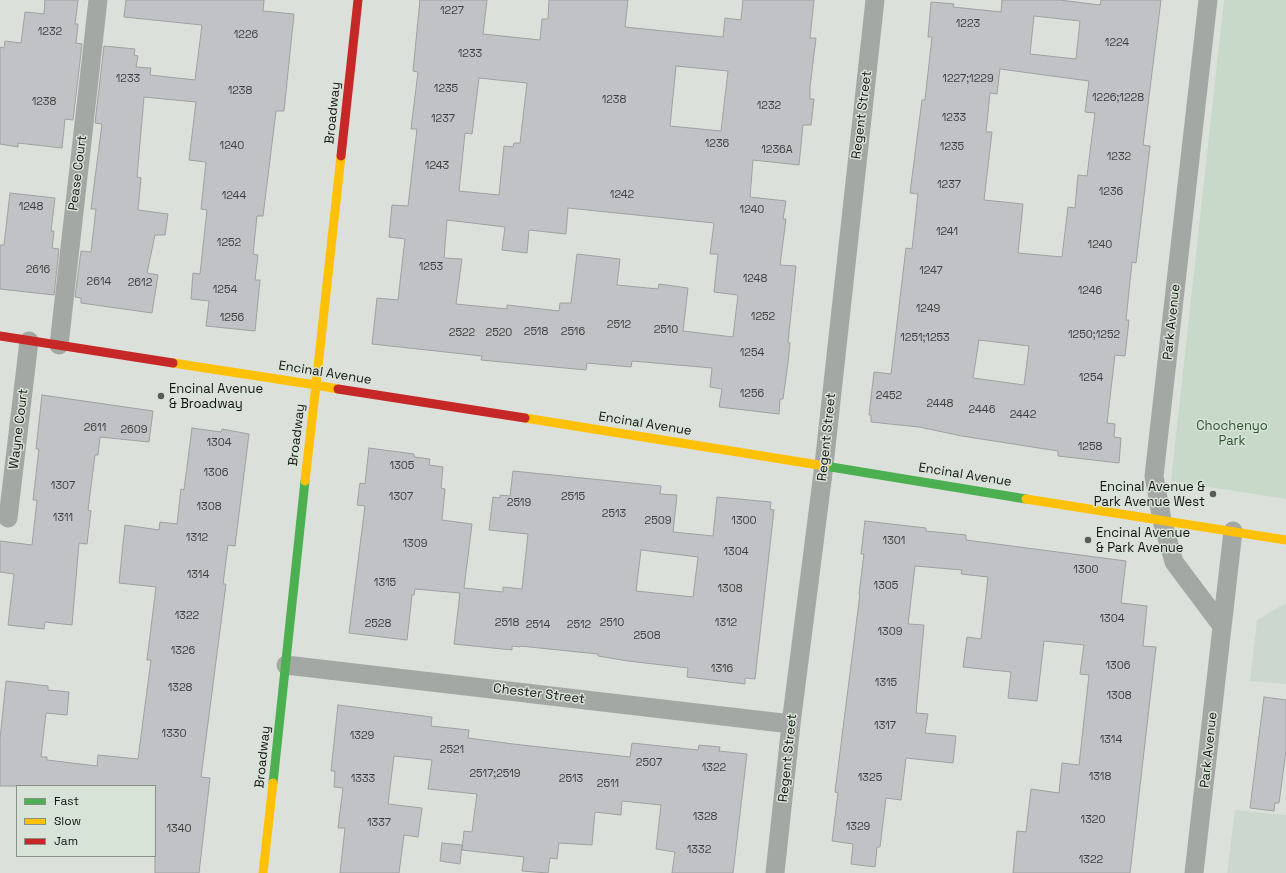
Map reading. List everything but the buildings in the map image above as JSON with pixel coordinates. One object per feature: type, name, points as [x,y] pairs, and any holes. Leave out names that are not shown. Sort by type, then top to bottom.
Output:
[{"type":"main road","name":"Broadway","points":[[263,873],[286,665],[302,496],[316,384],[358,0]]},
{"type":"main road","name":"Encinal Avenue","points":[[0,336],[316,384],[1286,540]]},
{"type":"street","name":"Pease Court","points":[[58,345],[98,0]]},
{"type":"street","name":"Regent Street","points":[[775,873],[791,724],[824,465],[875,0]]},
{"type":"street","name":"Park Avenue","points":[[1208,0],[1154,476],[1162,520],[1174,562],[1222,626]]},
{"type":"street","name":"Wayne Court","points":[[8,518],[29,341]]},
{"type":"street","name":"Park Avenue","points":[[1194,873],[1233,531]]},
{"type":"street","name":"Chester Street","points":[[286,665],[791,724]]},
{"type":"shaded area","points":[[1286,603],[1286,684],[1250,681],[1257,620]]},
{"type":"shaded area","points":[[1235,810],[1286,815],[1286,873],[1227,873]]},
{"type":"green space","name":"Chochenyo Park","points":[[1224,0],[1286,0],[1286,499],[1171,481]]},
{"type":"traffic: fast","points":[[825,466],[1026,499]]},
{"type":"traffic: fast","points":[[273,783],[305,481]]},
{"type":"traffic: slow","points":[[338,389],[316,385],[341,156]]},
{"type":"traffic: slow","points":[[173,363],[316,385],[305,481]]},
{"type":"traffic: slow","points":[[525,418],[825,466]]},
{"type":"traffic: slow","points":[[1026,499],[1286,540]]},
{"type":"traffic: slow","points":[[263,873],[273,783]]},
{"type":"traffic: jam","points":[[341,156],[358,0]]},
{"type":"traffic: jam","points":[[0,336],[173,363]]},
{"type":"traffic: jam","points":[[338,389],[525,418]]},
{"type":"place","name":"Encinal Avenue & Broadway","points":[[161,396]]},
{"type":"place","name":"Encinal Avenue & Park Avenue West","points":[[1213,494]]},
{"type":"place","name":"Encinal Avenue & Park Avenue","points":[[1088,540]]}]
